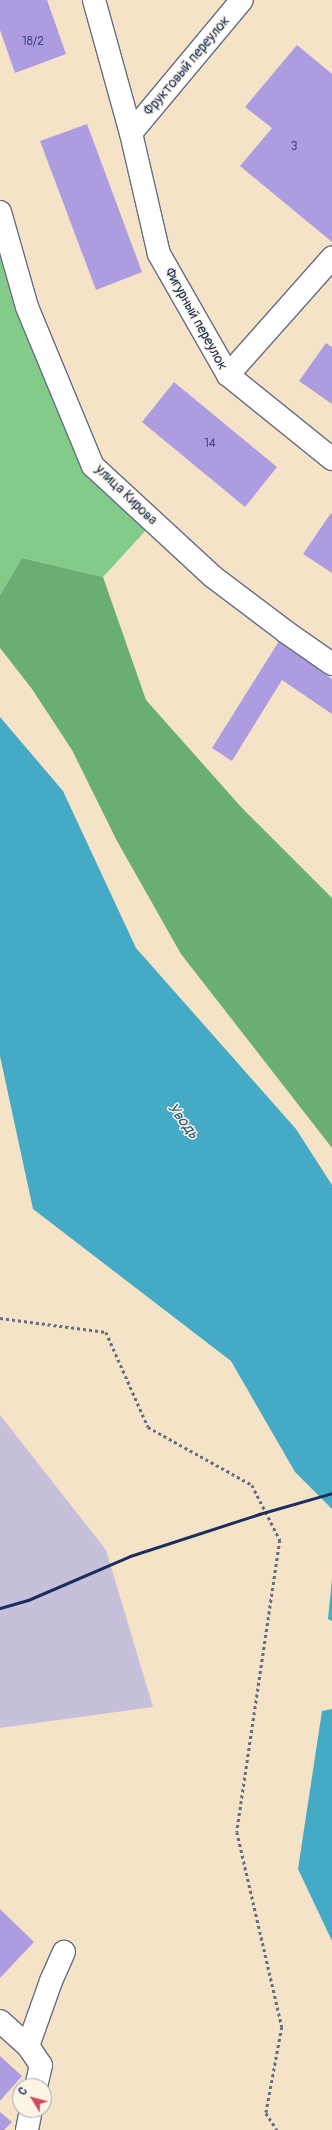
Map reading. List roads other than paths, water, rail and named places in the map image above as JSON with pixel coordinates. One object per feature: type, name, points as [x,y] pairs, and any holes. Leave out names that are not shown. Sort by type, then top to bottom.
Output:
[{"type":"street","name":"Фигурный переулок","points":[[94,0],[131,133],[160,254],[228,375],[332,458]]},
{"type":"street","name":"Фруктовый переулок","points":[[131,133],[242,0]]},
{"type":"street","name":"улица Кирова","points":[[0,212],[27,307],[93,466],[212,576],[286,632],[332,664]]},
{"type":"street","points":[[228,375],[332,258]]},
{"type":"street","points":[[28,2046],[51,1981],[64,1952]]},
{"type":"street","points":[[0,2021],[28,2046],[40,2065],[38,2078]]},
{"type":"street","points":[[27,2130],[29,2118]]},
{"type":"water","name":"Уводь","points":[[0,717],[63,791],[136,948],[296,1129],[332,1185],[332,1509],[295,1472],[231,1361],[33,1209],[0,1056]]},
{"type":"water","points":[[332,1579],[332,1621],[328,1619]]},
{"type":"water","points":[[332,1709],[332,1941],[298,1869],[322,1711]]},
{"type":"railway","points":[[0,1608],[28,1600],[130,1556],[259,1514],[332,1493]]}]
